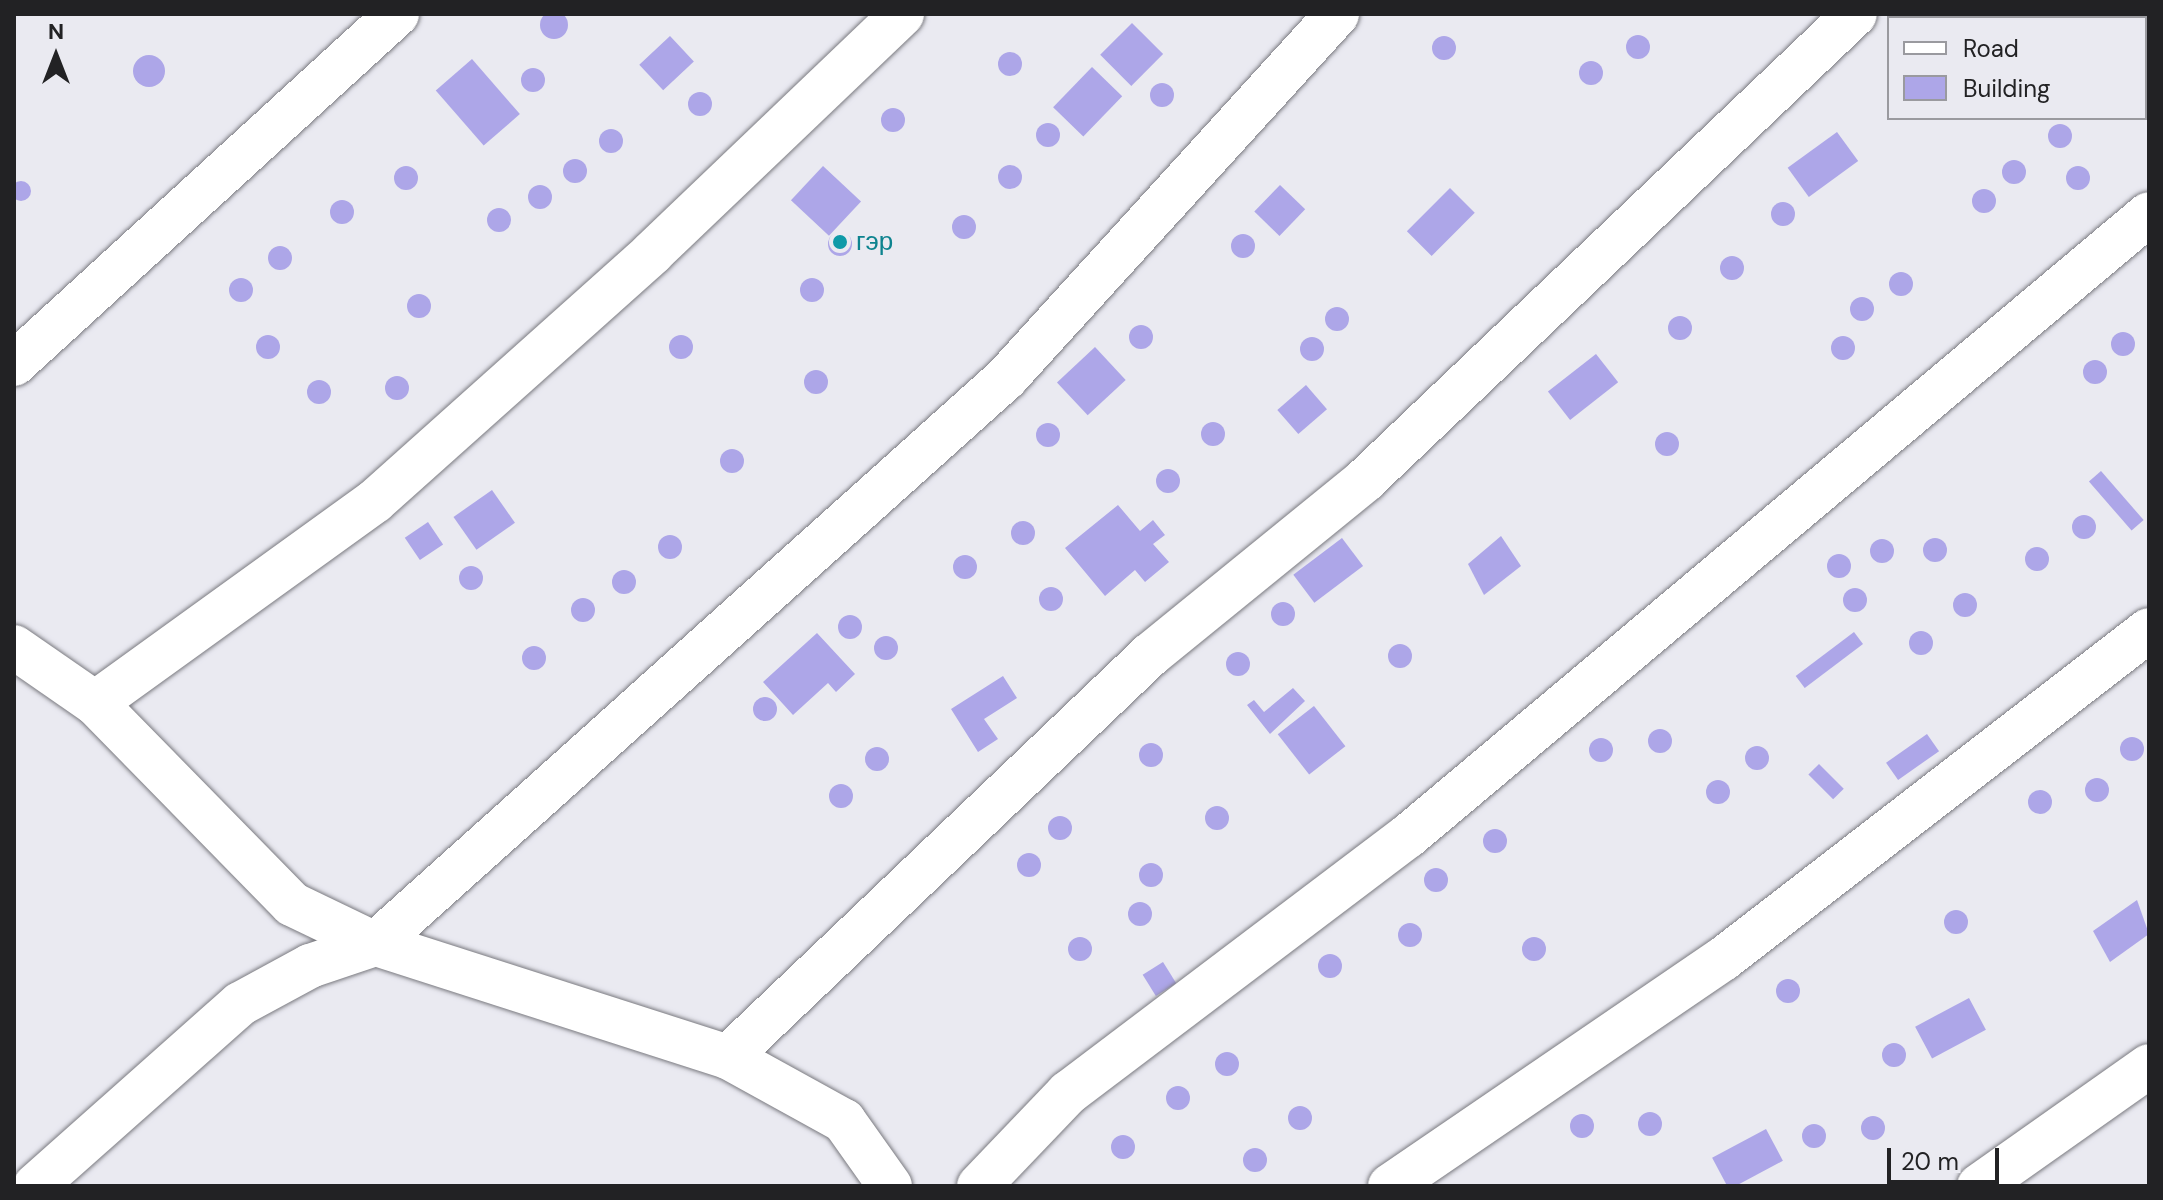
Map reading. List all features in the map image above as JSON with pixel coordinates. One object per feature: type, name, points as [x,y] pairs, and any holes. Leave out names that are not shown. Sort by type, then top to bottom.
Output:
[{"type":"street","points":[[14,364],[397,14]]},
{"type":"street","points":[[95,703],[375,501],[652,253],[902,14]]},
{"type":"street","points":[[35,1186],[240,1004],[310,966],[375,944],[1006,378],[1337,14]]},
{"type":"street","points":[[728,1057],[1150,655],[1365,480],[1855,14]]},
{"type":"street","points":[[979,1186],[1068,1093],[1408,836],[2149,214]]},
{"type":"street","points":[[1390,1186],[1723,959],[2149,630]]},
{"type":"street","points":[[14,647],[95,703],[292,904],[375,944],[728,1057],[844,1121],[890,1186]]},
{"type":"street","points":[[1979,1186],[2149,1066]]},
{"type":"building","points":[[554,11],[564,15],[568,25],[564,35],[554,39],[544,35],[540,25],[544,15]]},
{"type":"building","points":[[1132,23],[1163,54],[1131,86],[1100,55]]},
{"type":"building","points":[[1638,35],[1647,38],[1650,47],[1647,56],[1638,59],[1629,56],[1626,47],[1629,38]]},
{"type":"building","points":[[670,36],[694,62],[663,90],[639,65]]},
{"type":"building","points":[[1444,36],[1453,39],[1456,48],[1453,57],[1444,60],[1435,57],[1432,48],[1435,39]]},
{"type":"building","points":[[1010,52],[1019,55],[1022,64],[1019,73],[1010,76],[1001,73],[998,64],[1001,55]]},
{"type":"building","points":[[149,55],[160,60],[165,71],[160,82],[149,87],[138,82],[133,71],[138,60]]},
{"type":"building","points":[[472,59],[520,114],[484,146],[436,90]]},
{"type":"building","points":[[1591,61],[1600,64],[1603,73],[1600,82],[1591,85],[1582,82],[1579,73],[1582,64]]},
{"type":"building","points":[[1092,67],[1122,96],[1083,136],[1053,107]]},
{"type":"building","points":[[533,68],[542,71],[545,80],[542,89],[533,92],[524,89],[521,80],[524,71]]},
{"type":"building","points":[[1162,83],[1171,86],[1174,95],[1171,104],[1162,107],[1153,104],[1150,95],[1153,86]]},
{"type":"building","points":[[700,92],[709,95],[712,104],[709,113],[700,116],[691,113],[688,104],[691,95]]},
{"type":"building","points":[[893,108],[902,111],[905,120],[902,129],[893,132],[884,129],[881,120],[884,111]]},
{"type":"building","points":[[1048,123],[1057,126],[1060,135],[1057,144],[1048,147],[1039,144],[1036,135],[1039,126]]},
{"type":"building","points":[[2060,124],[2069,127],[2072,136],[2069,145],[2060,148],[2051,145],[2048,136],[2051,127]]},
{"type":"building","points":[[611,129],[620,132],[623,141],[620,150],[611,153],[602,150],[599,141],[602,132]]},
{"type":"building","points":[[1837,132],[1858,161],[1809,197],[1788,168]]},
{"type":"building","points":[[575,159],[584,162],[587,171],[584,180],[575,183],[566,180],[563,171],[566,162]]},
{"type":"building","points":[[2014,160],[2023,163],[2026,172],[2023,181],[2014,184],[2005,181],[2002,172],[2005,163]]},
{"type":"building","points":[[1010,165],[1019,168],[1022,177],[1019,186],[1010,189],[1001,186],[998,177],[1001,168]]},
{"type":"building","points":[[406,166],[415,169],[418,178],[415,187],[406,190],[397,187],[394,178],[397,169]]},
{"type":"building","points":[[823,166],[861,201],[829,236],[791,200]]},
{"type":"building","points":[[2078,166],[2087,169],[2090,178],[2087,187],[2078,190],[2069,187],[2066,178],[2069,169]]},
{"type":"building","points":[[17,181],[25,181],[31,191],[25,201],[17,201],[11,195],[11,187]]},
{"type":"building","points":[[540,185],[549,188],[552,197],[549,206],[540,209],[531,206],[528,197],[531,188]]},
{"type":"building","points":[[1280,185],[1305,209],[1279,236],[1254,212]]},
{"type":"building","points":[[1450,188],[1475,213],[1432,256],[1407,231]]},
{"type":"building","points":[[1984,189],[1993,192],[1996,201],[1993,210],[1984,213],[1975,210],[1972,201],[1975,192]]},
{"type":"building","points":[[342,200],[351,203],[354,212],[351,221],[342,224],[333,221],[330,212],[333,203]]},
{"type":"building","points":[[1783,202],[1792,205],[1795,214],[1792,223],[1783,226],[1774,223],[1771,214],[1774,205]]},
{"type":"building","points":[[499,208],[508,211],[511,220],[508,229],[499,232],[490,229],[487,220],[490,211]]},
{"type":"building","name":"гэр","points":[[964,215],[973,218],[976,227],[973,236],[964,239],[955,236],[952,227],[955,218]]},
{"type":"building","name":"гэр","points":[[840,232],[849,235],[852,244],[849,253],[840,256],[831,253],[828,244],[831,235]]},
{"type":"building","points":[[1243,234],[1252,237],[1255,246],[1252,255],[1243,258],[1234,255],[1231,246],[1234,237]]},
{"type":"building","points":[[280,246],[289,249],[292,258],[289,267],[280,270],[271,267],[268,258],[271,249]]},
{"type":"building","points":[[1732,256],[1741,259],[1744,268],[1741,277],[1732,280],[1723,277],[1720,268],[1723,259]]},
{"type":"building","points":[[1901,272],[1910,275],[1913,284],[1910,293],[1901,296],[1892,293],[1889,284],[1892,275]]},
{"type":"building","points":[[241,278],[250,281],[253,290],[250,299],[241,302],[232,299],[229,290],[232,281]]},
{"type":"building","name":"гэр","points":[[812,278],[821,281],[824,290],[821,299],[812,302],[803,299],[800,290],[803,281]]},
{"type":"building","points":[[419,294],[428,297],[431,306],[428,315],[419,318],[410,315],[407,306],[410,297]]},
{"type":"building","points":[[1862,297],[1871,300],[1874,309],[1871,318],[1862,321],[1853,318],[1850,309],[1853,300]]},
{"type":"building","points":[[1337,307],[1346,310],[1349,319],[1346,328],[1337,331],[1328,328],[1325,319],[1328,310]]},
{"type":"building","points":[[1680,316],[1689,319],[1692,328],[1689,337],[1680,340],[1671,337],[1668,328],[1671,319]]},
{"type":"building","points":[[1141,325],[1150,328],[1153,337],[1150,346],[1141,349],[1132,346],[1129,337],[1132,328]]},
{"type":"building","points":[[2123,332],[2132,335],[2135,344],[2132,353],[2123,356],[2114,353],[2111,344],[2114,335]]},
{"type":"building","points":[[268,335],[277,338],[280,347],[277,356],[268,359],[259,356],[256,347],[259,338]]},
{"type":"building","points":[[681,335],[690,338],[693,347],[690,356],[681,359],[672,356],[669,347],[672,338]]},
{"type":"building","points":[[1843,336],[1852,339],[1855,348],[1852,357],[1843,360],[1834,357],[1831,348],[1834,339]]},
{"type":"building","points":[[1312,337],[1321,340],[1324,349],[1321,358],[1312,361],[1303,358],[1300,349],[1303,340]]},
{"type":"building","points":[[1095,347],[1126,380],[1088,415],[1057,382]]},
{"type":"building","points":[[1596,354],[1618,382],[1570,420],[1548,392]]},
{"type":"building","points":[[2095,360],[2104,363],[2107,372],[2104,381],[2095,384],[2086,381],[2083,372],[2086,363]]},
{"type":"building","points":[[816,370],[825,373],[828,382],[825,391],[816,394],[807,391],[804,382],[807,373]]},
{"type":"building","points":[[397,376],[406,379],[409,388],[406,397],[397,400],[388,397],[385,388],[388,379]]},
{"type":"building","points":[[319,380],[328,383],[331,392],[328,401],[319,404],[310,401],[307,392],[310,383]]},
{"type":"building","points":[[1306,385],[1327,409],[1298,434],[1277,410]]},
{"type":"building","points":[[1213,422],[1222,425],[1225,434],[1222,443],[1213,446],[1204,443],[1201,434],[1204,425]]},
{"type":"building","points":[[1048,423],[1057,426],[1060,435],[1057,444],[1048,447],[1039,444],[1036,435],[1039,426]]},
{"type":"building","points":[[1667,432],[1676,435],[1679,444],[1676,453],[1667,456],[1658,453],[1655,444],[1658,435]]},
{"type":"building","points":[[732,449],[741,452],[744,461],[741,470],[732,473],[723,470],[720,461],[723,452]]},
{"type":"building","points":[[1168,469],[1177,472],[1180,481],[1177,490],[1168,493],[1159,490],[1156,481],[1159,472]]},
{"type":"building","points":[[2101,471],[2144,520],[2132,531],[2089,481]]},
{"type":"building","points":[[492,490],[515,523],[476,550],[453,517]]},
{"type":"building","points":[[1118,505],[1140,531],[1153,520],[1165,535],[1153,544],[1169,562],[1145,582],[1135,570],[1105,596],[1065,548]]},
{"type":"building","points":[[2084,515],[2093,518],[2096,527],[2093,536],[2084,539],[2075,536],[2072,527],[2075,518]]},
{"type":"building","points":[[1023,521],[1032,524],[1035,533],[1032,542],[1023,545],[1014,542],[1011,533],[1014,524]]},
{"type":"building","points":[[428,522],[443,544],[420,560],[405,538]]},
{"type":"building","points":[[670,535],[679,538],[682,547],[679,556],[670,559],[661,556],[658,547],[661,538]]},
{"type":"building","points":[[1501,536],[1521,566],[1484,595],[1468,564]]},
{"type":"building","points":[[1342,538],[1363,566],[1314,603],[1293,575]]},
{"type":"building","points":[[1935,538],[1944,541],[1947,550],[1944,559],[1935,562],[1926,559],[1923,550],[1926,541]]},
{"type":"building","points":[[1882,539],[1891,542],[1894,551],[1891,560],[1882,563],[1873,560],[1870,551],[1873,542]]},
{"type":"building","points":[[2037,547],[2046,550],[2049,559],[2046,568],[2037,571],[2028,568],[2025,559],[2028,550]]},
{"type":"building","points":[[1839,554],[1848,557],[1851,566],[1848,575],[1839,578],[1830,575],[1827,566],[1830,557]]},
{"type":"building","points":[[965,555],[974,558],[977,567],[974,576],[965,579],[956,576],[953,567],[956,558]]},
{"type":"building","points":[[471,566],[480,569],[483,578],[480,587],[471,590],[462,587],[459,578],[462,569]]},
{"type":"building","points":[[624,570],[633,573],[636,582],[633,591],[624,594],[615,591],[612,582],[615,573]]},
{"type":"building","points":[[1051,587],[1060,590],[1063,599],[1060,608],[1051,611],[1042,608],[1039,599],[1042,590]]},
{"type":"building","points":[[1855,588],[1864,591],[1867,600],[1864,609],[1855,612],[1846,609],[1843,600],[1846,591]]},
{"type":"building","points":[[1965,593],[1974,596],[1977,605],[1974,614],[1965,617],[1956,614],[1953,605],[1956,596]]},
{"type":"building","points":[[583,598],[592,601],[595,610],[592,619],[583,622],[574,619],[571,610],[574,601]]},
{"type":"building","points":[[1283,602],[1292,605],[1295,614],[1292,623],[1283,626],[1274,623],[1271,614],[1274,605]]},
{"type":"building","points":[[850,615],[859,618],[862,627],[859,636],[850,639],[841,636],[838,627],[841,618]]},
{"type":"building","points":[[1921,631],[1930,634],[1933,643],[1930,652],[1921,655],[1912,652],[1909,643],[1912,634]]},
{"type":"building","points":[[1854,632],[1863,644],[1805,688],[1796,676]]},
{"type":"building","points":[[817,633],[855,674],[836,692],[828,683],[793,715],[763,682]]},
{"type":"building","points":[[886,636],[895,639],[898,648],[895,657],[886,660],[877,657],[874,648],[877,639]]},
{"type":"building","points":[[1400,644],[1409,647],[1412,656],[1409,665],[1400,668],[1391,665],[1388,656],[1391,647]]},
{"type":"building","points":[[534,646],[543,649],[546,658],[543,667],[534,670],[525,667],[522,658],[525,649]]},
{"type":"building","points":[[1238,652],[1247,655],[1250,664],[1247,673],[1238,676],[1229,673],[1226,664],[1229,655]]},
{"type":"building","points":[[1003,676],[1017,698],[984,719],[998,739],[978,752],[951,709]]},
{"type":"building","points":[[1293,688],[1305,701],[1270,734],[1247,705],[1254,700],[1264,712]]},
{"type":"building","points":[[765,697],[774,700],[777,709],[774,718],[765,721],[756,718],[753,709],[756,700]]},
{"type":"building","points":[[1314,706],[1345,746],[1309,775],[1278,734]]},
{"type":"building","points":[[1660,729],[1669,732],[1672,741],[1669,750],[1660,753],[1651,750],[1648,741],[1651,732]]},
{"type":"building","points":[[1927,734],[1939,751],[1898,780],[1886,763]]},
{"type":"building","points":[[2132,737],[2141,740],[2144,749],[2141,758],[2132,761],[2123,758],[2120,749],[2123,740]]},
{"type":"building","points":[[1601,738],[1610,741],[1613,750],[1610,759],[1601,762],[1592,759],[1589,750],[1592,741]]},
{"type":"building","points":[[1151,743],[1160,746],[1163,755],[1160,764],[1151,767],[1142,764],[1139,755],[1142,746]]},
{"type":"building","points":[[1757,746],[1766,749],[1769,758],[1766,767],[1757,770],[1748,767],[1745,758],[1748,749]]},
{"type":"building","points":[[877,747],[886,750],[889,759],[886,768],[877,771],[868,768],[865,759],[868,750]]},
{"type":"building","points":[[1819,764],[1844,789],[1833,799],[1808,775]]},
{"type":"building","points":[[2097,778],[2106,781],[2109,790],[2106,799],[2097,802],[2088,799],[2085,790],[2088,781]]},
{"type":"building","points":[[1718,780],[1727,783],[1730,792],[1727,801],[1718,804],[1709,801],[1706,792],[1709,783]]},
{"type":"building","points":[[841,784],[850,787],[853,796],[850,805],[841,808],[832,805],[829,796],[832,787]]},
{"type":"building","points":[[2040,790],[2049,793],[2052,802],[2049,811],[2040,814],[2031,811],[2028,802],[2031,793]]},
{"type":"building","points":[[1217,806],[1226,809],[1229,818],[1226,827],[1217,830],[1208,827],[1205,818],[1208,809]]},
{"type":"building","points":[[1060,816],[1069,819],[1072,828],[1069,837],[1060,840],[1051,837],[1048,828],[1051,819]]},
{"type":"building","points":[[1495,829],[1504,832],[1507,841],[1504,850],[1495,853],[1486,850],[1483,841],[1486,832]]},
{"type":"building","points":[[1029,853],[1038,856],[1041,865],[1038,874],[1029,877],[1020,874],[1017,865],[1020,856]]},
{"type":"building","points":[[1151,863],[1160,866],[1163,875],[1160,884],[1151,887],[1142,884],[1139,875],[1142,866]]},
{"type":"building","points":[[1436,868],[1445,871],[1448,880],[1445,889],[1436,892],[1427,889],[1424,880],[1427,871]]},
{"type":"building","points":[[2137,900],[2149,934],[2110,962],[2093,931]]},
{"type":"building","points":[[1140,902],[1149,905],[1152,914],[1149,923],[1140,926],[1131,923],[1128,914],[1131,905]]},
{"type":"building","points":[[1956,910],[1965,913],[1968,922],[1965,931],[1956,934],[1947,931],[1944,922],[1947,913]]},
{"type":"building","points":[[1410,923],[1419,926],[1422,935],[1419,944],[1410,947],[1401,944],[1398,935],[1401,926]]},
{"type":"building","points":[[1080,937],[1089,940],[1092,949],[1089,958],[1080,961],[1071,958],[1068,949],[1071,940]]},
{"type":"building","points":[[1534,937],[1543,940],[1546,949],[1543,958],[1534,961],[1525,958],[1522,949],[1525,940]]},
{"type":"building","points":[[1330,954],[1339,957],[1342,966],[1339,975],[1330,978],[1321,975],[1318,966],[1321,957]]},
{"type":"building","points":[[1163,962],[1176,983],[1156,996],[1143,975]]},
{"type":"building","points":[[1788,979],[1797,982],[1800,991],[1797,1000],[1788,1003],[1779,1000],[1776,991],[1779,982]]},
{"type":"building","points":[[1969,998],[1986,1030],[1932,1058],[1915,1027]]},
{"type":"building","points":[[1894,1043],[1903,1046],[1906,1055],[1903,1064],[1894,1067],[1885,1064],[1882,1055],[1885,1046]]},
{"type":"building","points":[[1227,1052],[1236,1055],[1239,1064],[1236,1073],[1227,1076],[1218,1073],[1215,1064],[1218,1055]]},
{"type":"building","points":[[1178,1086],[1187,1089],[1190,1098],[1187,1107],[1178,1110],[1169,1107],[1166,1098],[1169,1089]]},
{"type":"building","points":[[1300,1106],[1309,1109],[1312,1118],[1309,1127],[1300,1130],[1291,1127],[1288,1118],[1291,1109]]},
{"type":"building","points":[[1650,1112],[1659,1115],[1662,1124],[1659,1133],[1650,1136],[1641,1133],[1638,1124],[1641,1115]]},
{"type":"building","points":[[1582,1114],[1591,1117],[1594,1126],[1591,1135],[1582,1138],[1573,1135],[1570,1126],[1573,1117]]},
{"type":"building","points":[[1873,1116],[1882,1119],[1885,1128],[1882,1137],[1873,1140],[1864,1137],[1861,1128],[1864,1119]]},
{"type":"building","points":[[1814,1124],[1823,1127],[1826,1136],[1823,1145],[1814,1148],[1805,1145],[1802,1136],[1805,1127]]},
{"type":"building","points":[[1766,1129],[1783,1161],[1735,1186],[1727,1186],[1712,1158]]},
{"type":"building","points":[[1123,1135],[1132,1138],[1135,1147],[1132,1156],[1123,1159],[1114,1156],[1111,1147],[1114,1138]]},
{"type":"building","points":[[1255,1148],[1264,1151],[1267,1160],[1264,1169],[1255,1172],[1246,1169],[1243,1160],[1246,1151]]},
{"type":"place","name":"гэр","points":[[840,242]]}]
